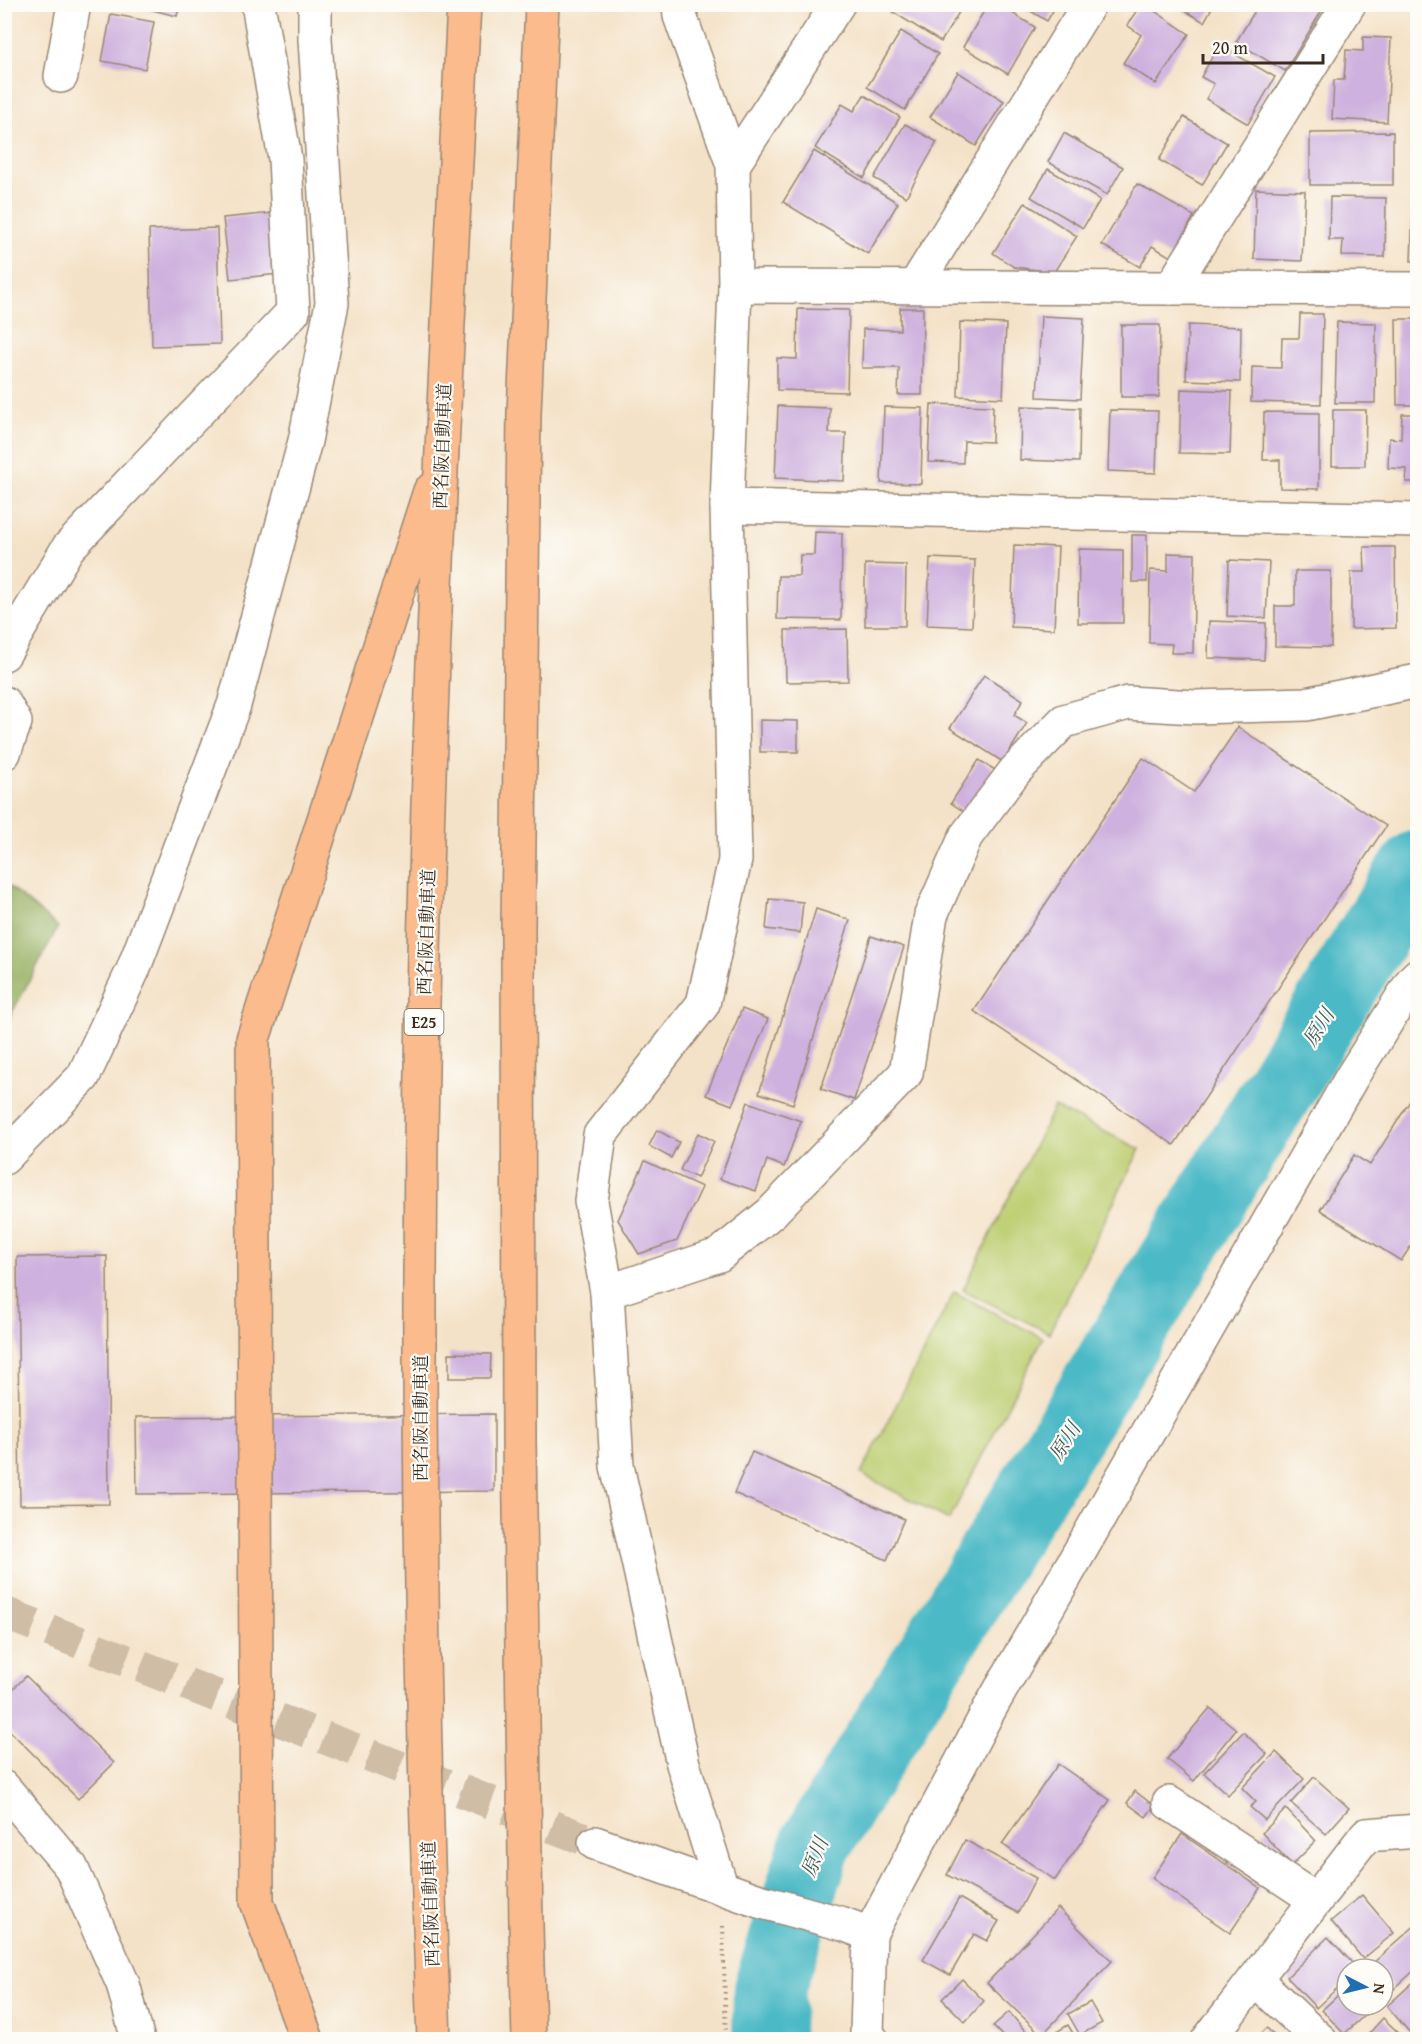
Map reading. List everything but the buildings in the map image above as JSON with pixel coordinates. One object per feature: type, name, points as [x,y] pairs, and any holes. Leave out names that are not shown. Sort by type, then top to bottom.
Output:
[{"type":"highway","name":"西名阪自動車道","points":[[434,2040],[419,1451],[424,955],[442,454],[464,4]]},
{"type":"highway","points":[[529,2040],[519,1440],[518,928],[524,413],[542,4]]},
{"type":"highway","points":[[307,2040],[256,1902],[253,1039],[442,454]]},
{"type":"street","points":[[61,76],[74,4]]},
{"type":"street","points":[[4,654],[68,548],[293,312],[285,159],[258,4]]},
{"type":"street","points":[[4,1158],[83,1077],[133,970],[234,705],[296,476],[332,303],[315,39],[315,4]]},
{"type":"street","points":[[679,4],[680,16],[733,165],[735,286],[727,506],[735,860],[703,1004],[600,1135],[591,1201],[607,1292],[617,1466],[683,1764],[721,1886]]},
{"type":"street","points":[[733,165],[837,4]]},
{"type":"street","points":[[915,286],[1089,4]]},
{"type":"street","points":[[1171,288],[1349,4]]},
{"type":"street","points":[[735,286],[1418,289]]},
{"type":"street","points":[[727,506],[1418,520]]},
{"type":"street","points":[[607,1292],[719,1255],[771,1213],[906,1073],[931,915],[966,836],[1016,771],[1064,721],[1128,703],[1195,708],[1306,704],[1418,681]]},
{"type":"street","points":[[4,702],[15,722],[4,753]]},
{"type":"street","points":[[872,2040],[867,2033],[857,1929],[996,1698],[1353,1075],[1418,975]]},
{"type":"street","points":[[4,1788],[71,1867],[123,1984],[138,2040]]},
{"type":"street","points":[[1169,1803],[1316,1900]]},
{"type":"street","points":[[1208,2040],[1366,1835],[1414,1837]]},
{"type":"street","points":[[595,1843],[759,1901],[857,1929]]},
{"type":"street","points":[[1254,1979],[1320,2040]]},
{"type":"path","points":[[721,1886],[726,2040]]},
{"type":"green space","points":[[5,883],[58,927],[5,1026]]},
{"type":"green space","points":[[1054,1107],[1140,1149],[1049,1333],[963,1290]]},
{"type":"green space","points":[[954,1292],[1043,1338],[949,1520],[861,1474]]},
{"type":"waterway","name":"原川","points":[[768,2040],[769,1989],[816,1844],[1407,880],[1418,866]]},
{"type":"tunnel","points":[[4,1613],[595,1843]]}]
